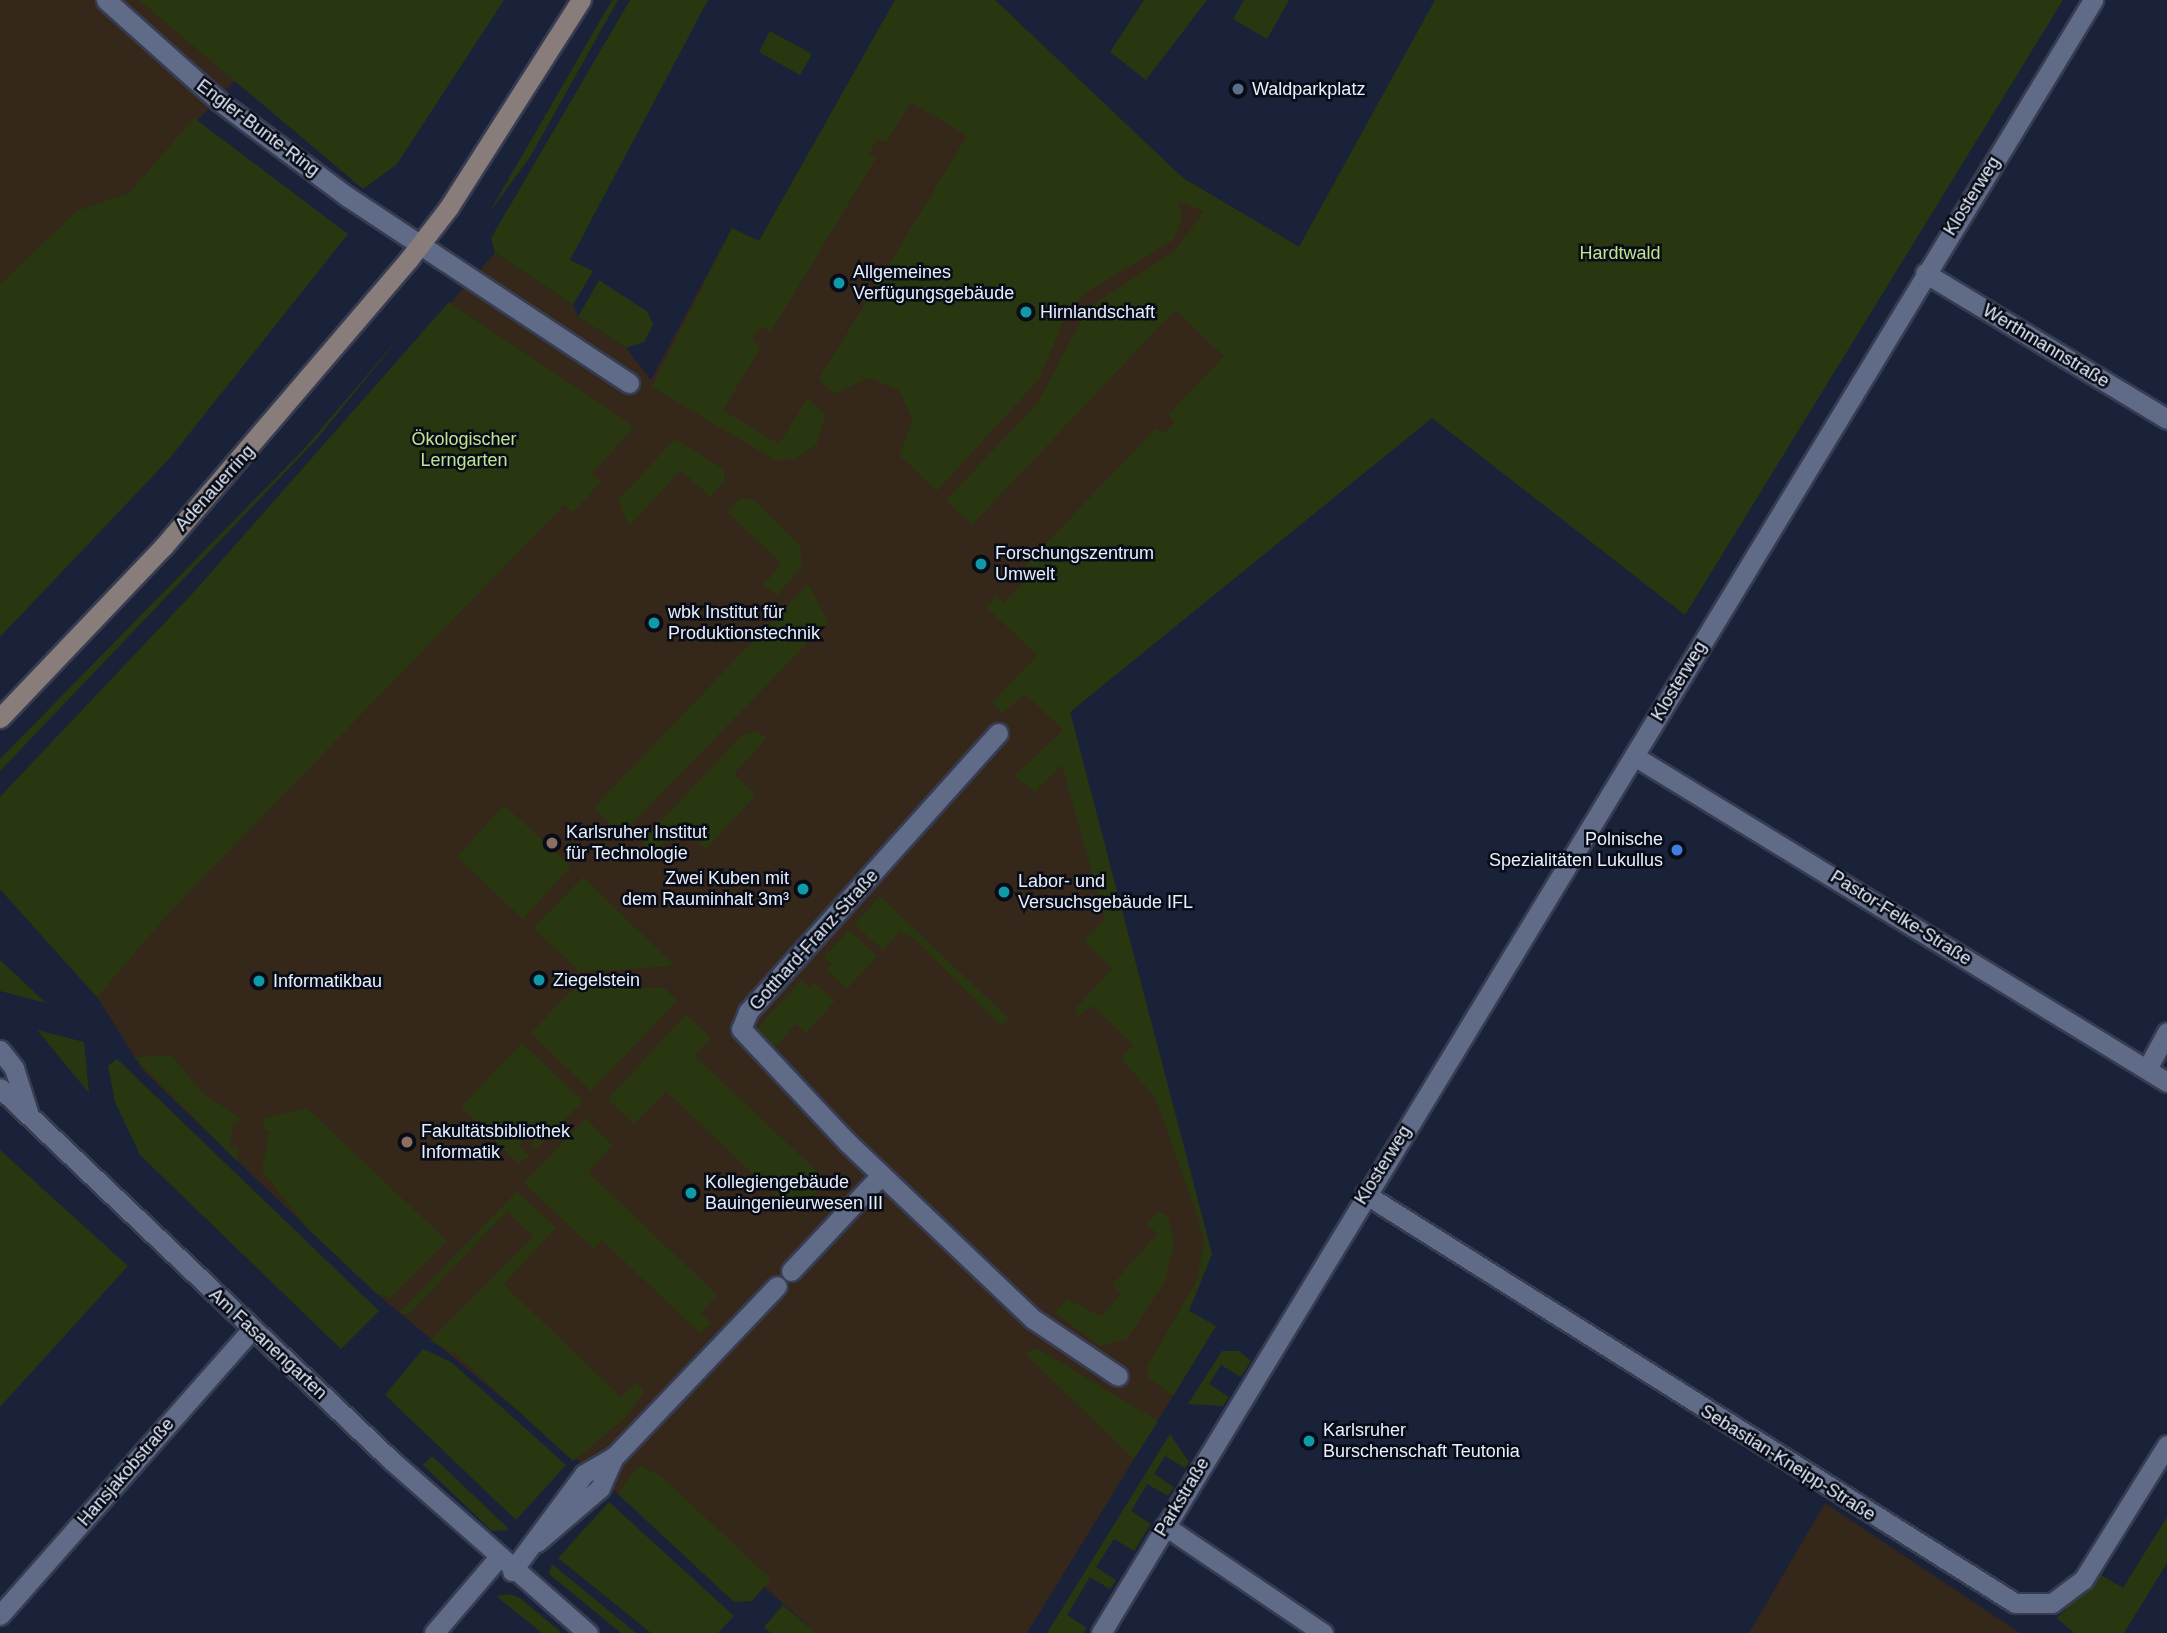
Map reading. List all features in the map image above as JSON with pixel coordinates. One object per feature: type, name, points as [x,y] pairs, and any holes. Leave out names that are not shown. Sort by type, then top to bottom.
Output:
[{"type":"main road","name":"Adenauerring","points":[[0,718],[163,547],[418,247],[581,0]]},
{"type":"street","name":"Engler-Bunte-Ring","points":[[106,0],[219,101],[418,247]]},
{"type":"street","name":"Klosterweg","points":[[1264,1362],[2093,0]]},
{"type":"street","points":[[418,247],[629,383]]},
{"type":"street","name":"Werthmannstraße","points":[[1925,273],[2167,419]]},
{"type":"street","name":"Gotthard-Franz-Straße","points":[[998,733],[742,1021],[747,1040],[881,1175],[1033,1319],[1118,1376]]},
{"type":"street","name":"Pastor-Felke-Straße","points":[[1633,756],[2167,1082]]},
{"type":"street","points":[[2147,1069],[2167,1032]]},
{"type":"street","name":"Am Fasanengarten","points":[[0,1050],[14,1068],[29,1113]]},
{"type":"street","name":"Am Fasanengarten","points":[[0,1088],[252,1329],[505,1564],[588,1633]]},
{"type":"street","points":[[791,1271],[881,1175]]},
{"type":"street","name":"Sebastian-Kneipp-Straße","points":[[1365,1194],[2015,1603],[2052,1603],[2083,1580],[2167,1445]]},
{"type":"street","points":[[434,1633],[505,1564],[533,1545],[600,1488],[614,1457],[777,1286]]},
{"type":"street","name":"Hansjakobstraße","points":[[0,1615],[252,1329]]},
{"type":"street","name":"Parkstraße","points":[[1101,1633],[1264,1362]]},
{"type":"street","points":[[1165,1526],[1323,1633]]},
{"type":"shaded area","points":[[0,0],[311,0],[129,193],[77,212],[0,284]]},
{"type":"shaded area","name":"Karlsruher Institut für Technologie","points":[[895,0],[995,0],[1183,178],[1322,260],[1432,417],[1070,712],[1212,1254],[1189,1311],[1216,1326],[1027,1633],[816,1633],[649,1483],[618,1494],[377,1294],[143,1070],[97,997],[0,889],[0,797],[193,593],[495,253],[573,305],[578,317],[626,348],[651,380],[732,228],[759,241]]},
{"type":"shaded area","points":[[1825,1503],[2020,1633],[1749,1633]]},
{"type":"green space","points":[[139,0],[504,0],[397,164],[363,189]]},
{"type":"green space","points":[[612,0],[618,0],[530,157],[489,213]]},
{"type":"green space","points":[[630,0],[708,0],[570,260],[593,271],[573,305],[495,253],[491,238]]},
{"type":"green space","name":"Hardtwald","points":[[895,0],[995,0],[1183,178],[1299,247],[1435,0],[2063,0],[1685,615],[1432,418],[1070,712],[1212,1254],[1189,1311],[1216,1326],[1173,1396],[1148,1377],[1147,1367],[1197,1280],[1204,1242],[1155,1097],[1121,1059],[1133,1045],[1093,1006],[1075,1017],[1077,1007],[1112,969],[1084,941],[1105,919],[1062,765],[1035,792],[1014,776],[1063,730],[1025,694],[1002,713],[992,703],[1037,655],[986,607],[997,596],[1004,603],[1027,578],[1020,571],[1156,428],[1163,434],[1175,422],[1168,415],[1224,356],[1175,310],[972,525],[946,500],[1038,403],[1087,309],[1175,251],[1204,211],[1179,202],[1182,218],[1173,240],[1085,293],[1063,322],[1039,379],[937,491],[899,455],[913,420],[899,390],[869,378],[834,394],[819,379],[967,136],[911,102],[886,143],[878,139],[869,153],[876,158],[770,333],[762,326],[752,339],[761,347],[723,410],[779,444],[808,398],[825,415],[817,444],[795,459],[775,460],[652,387],[732,228],[759,241]]},
{"type":"green space","points":[[1144,0],[1207,0],[1146,80],[1110,52]]},
{"type":"green space","points":[[1244,0],[1289,0],[1267,39],[1233,19]]},
{"type":"green space","points":[[770,31],[812,54],[800,75],[759,52]]},
{"type":"green space","points":[[194,118],[348,234],[169,459],[0,637],[0,284],[77,211],[129,193]]},
{"type":"green space","points":[[599,280],[648,312],[653,325],[644,342],[626,348],[578,317]]},
{"type":"green space","name":"Ökologischer Lerngarten","points":[[449,302],[634,427],[592,474],[601,482],[573,512],[564,505],[168,914],[97,997],[0,889],[0,797],[193,593]]},
{"type":"green space","points":[[409,326],[315,441],[0,771],[0,759],[303,450]]},
{"type":"green space","points":[[675,439],[724,470],[724,481],[710,497],[681,470],[629,526],[618,500]]},
{"type":"green space","points":[[740,499],[753,499],[800,545],[802,566],[778,595],[763,585],[782,564],[727,512]]},
{"type":"green space","points":[[808,584],[828,622],[621,835],[594,807]]},
{"type":"green space","points":[[756,731],[767,738],[734,774],[756,795],[706,849],[680,826],[656,851],[646,850],[642,841],[742,735]]},
{"type":"green space","points":[[504,805],[571,866],[523,919],[457,857]]},
{"type":"green space","points":[[583,877],[675,966],[580,972],[533,928]]},
{"type":"green space","points":[[880,896],[1009,1019],[1001,1026],[915,939],[900,932],[883,950],[854,924]]},
{"type":"green space","points":[[849,930],[877,956],[847,989],[826,970],[832,964],[824,957]]},
{"type":"green space","points":[[0,960],[46,1003],[0,991]]},
{"type":"green space","points":[[801,980],[809,988],[815,983],[835,1001],[806,1033],[796,1024],[773,1049],[757,1029]]},
{"type":"green space","points":[[574,988],[664,988],[677,1001],[591,1091],[531,1033]]},
{"type":"green space","points":[[686,1014],[711,1038],[695,1056],[827,1181],[795,1214],[666,1091],[634,1124],[608,1099]]},
{"type":"green space","points":[[37,1030],[84,1042],[89,1093]]},
{"type":"green space","points":[[522,1043],[583,1101],[535,1150],[530,1145],[546,1128],[540,1123],[519,1145],[530,1156],[518,1163],[461,1107]]},
{"type":"green space","points":[[171,1055],[204,1094],[242,1120],[233,1124],[230,1146],[239,1148],[237,1161],[134,1057]]},
{"type":"green space","points":[[117,1059],[379,1311],[341,1349],[140,1155],[115,1102],[108,1066]]},
{"type":"green space","points":[[307,1108],[447,1241],[390,1298],[377,1294],[308,1229],[262,1170],[269,1131],[263,1129],[265,1118]]},
{"type":"green space","points":[[586,1118],[613,1146],[588,1172],[717,1295],[701,1313],[711,1323],[700,1333],[602,1240],[594,1249],[524,1183]]},
{"type":"green space","points":[[0,1150],[128,1266],[0,1407]]},
{"type":"green space","points":[[517,1191],[556,1228],[503,1284],[621,1397],[636,1382],[644,1392],[625,1418],[573,1461],[456,1354],[430,1341],[533,1237],[507,1211],[409,1314],[399,1313]]},
{"type":"green space","points":[[1158,1211],[1168,1216],[1174,1243],[1165,1281],[1127,1339],[1100,1346],[1055,1313],[1067,1299],[1101,1316],[1121,1294],[1112,1285],[1157,1234],[1148,1224]]},
{"type":"green space","points":[[1037,1348],[1158,1421],[1134,1459],[1025,1354]]},
{"type":"green space","points":[[423,1349],[451,1362],[566,1465],[516,1520],[385,1395]]},
{"type":"green space","points":[[1222,1351],[1239,1351],[1251,1361],[1241,1377],[1221,1365],[1209,1384],[1229,1397],[1223,1406],[1188,1404]]},
{"type":"green space","points":[[1170,1434],[1189,1462],[1185,1468],[1165,1456],[1154,1474],[1174,1487],[1168,1496],[1147,1484],[1131,1511],[1151,1524],[1134,1551],[1114,1539],[1096,1567],[1116,1580],[1110,1589],[1090,1577],[1067,1615],[1087,1628],[1083,1633],[1047,1633]]},
{"type":"green space","points":[[432,1456],[510,1530],[492,1531],[423,1465]]},
{"type":"green space","points":[[639,1465],[661,1476],[771,1579],[752,1601],[734,1602],[618,1494]]},
{"type":"green space","points":[[609,1502],[734,1616],[718,1633],[651,1633],[558,1558]]},
{"type":"green space","points":[[2167,1517],[2167,1563],[2124,1633],[2074,1633],[2057,1618],[2101,1575],[2123,1588]]},
{"type":"green space","points":[[552,1564],[636,1633],[621,1633],[549,1574]]},
{"type":"green space","points":[[510,1594],[520,1598],[562,1633],[542,1633],[496,1596]]},
{"type":"green space","points":[[783,1605],[816,1633],[771,1633],[764,1627]]},
{"type":"place","name":"Waldparkplatz","points":[[1238,89]]},
{"type":"place","name":"Allgemeines Verfügungsgebäude","points":[[839,283]]},
{"type":"place","name":"Hirnlandschaft","points":[[1026,312]]},
{"type":"place","name":"Forschungszentrum Umwelt","points":[[981,564]]},
{"type":"place","name":"wbk Institut für Produktionstechnik","points":[[654,623]]},
{"type":"place","name":"Karlsruher Institut für Technologie","points":[[552,843]]},
{"type":"place","name":"Polnische Spezialitäten Lukullus","points":[[1677,850]]},
{"type":"place","name":"Zwei Kuben mit dem Rauminhalt 3m³","points":[[803,889]]},
{"type":"place","name":"Labor- und Versuchsgebäude IFL","points":[[1004,892]]},
{"type":"place","name":"Ziegelstein","points":[[539,980]]},
{"type":"place","name":"Informatikbau","points":[[259,981]]},
{"type":"place","name":"Fakultätsbibliothek Informatik","points":[[407,1142]]},
{"type":"place","name":"Kollegiengebäude Bauingenieurwesen III","points":[[691,1193]]},
{"type":"place","name":"Karlsruher Burschenschaft Teutonia","points":[[1309,1441]]}]
